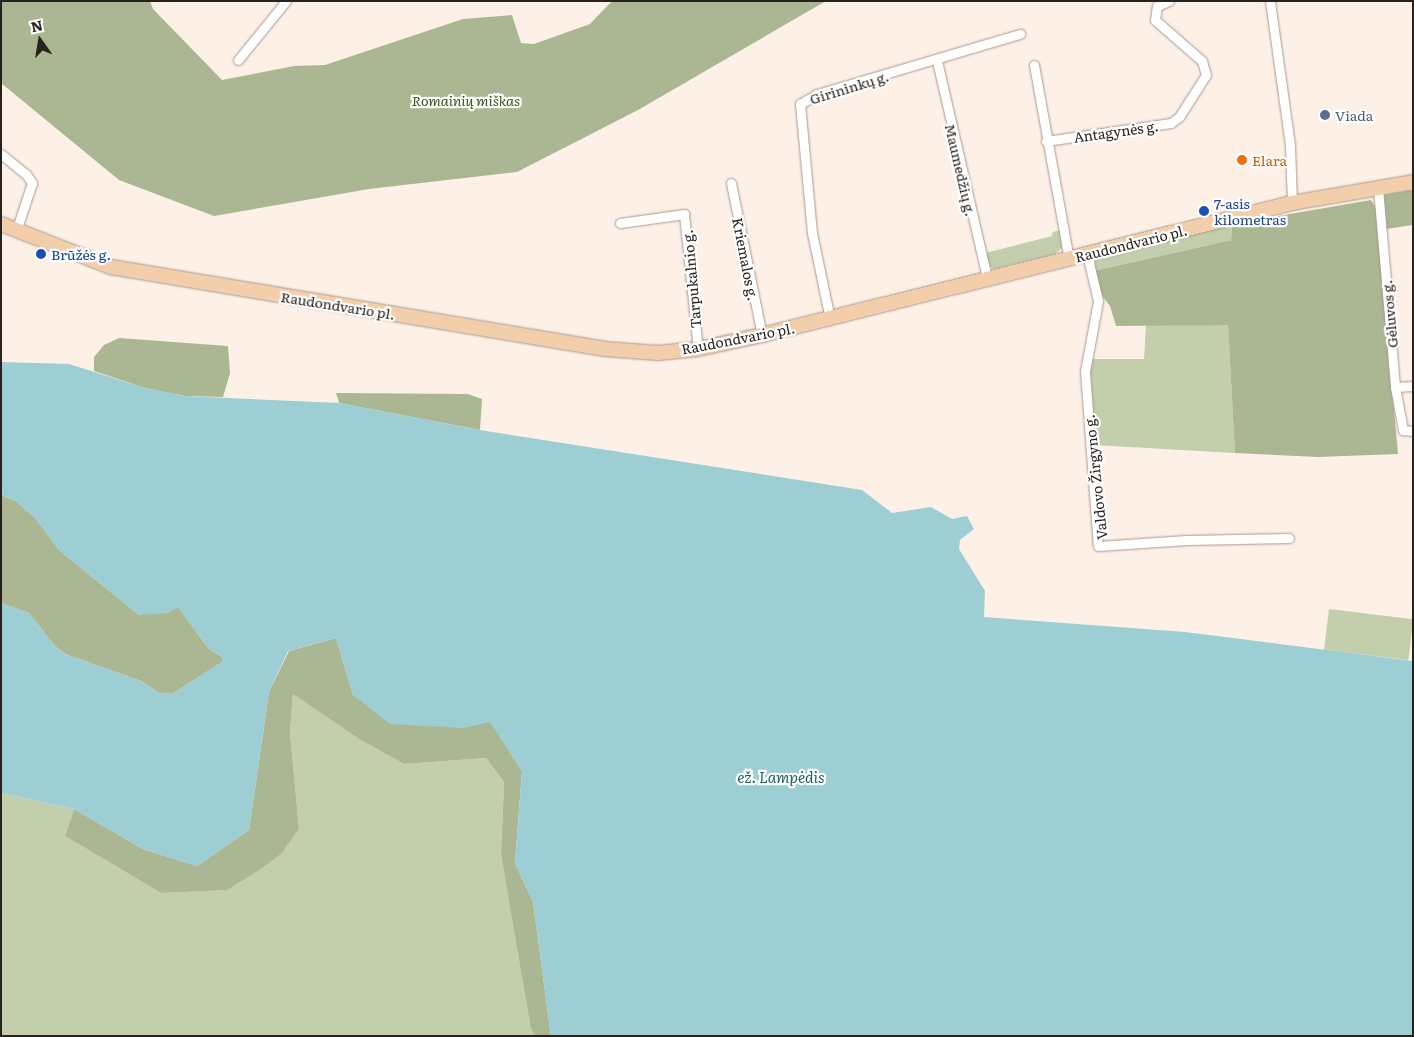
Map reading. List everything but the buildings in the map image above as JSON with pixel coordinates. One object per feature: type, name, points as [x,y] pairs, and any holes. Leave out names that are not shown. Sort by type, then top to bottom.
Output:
[{"type":"main road","name":"Raudondvario pl.","points":[[1,224],[86,259],[165,277],[604,348],[658,353],[698,349],[762,335],[1292,204],[1413,182]]},
{"type":"street","points":[[238,60],[286,1]]},
{"type":"street","name":"Antagynės g.","points":[[1046,141],[1171,124],[1179,117],[1206,75],[1202,61],[1155,20],[1157,6],[1169,1]]},
{"type":"street","points":[[1270,1],[1290,146],[1292,204]]},
{"type":"street","name":"Girininkų g.","points":[[830,319],[812,233],[800,104],[818,94],[937,61],[1020,34]]},
{"type":"street","name":"Maumedžių g.","points":[[937,61],[987,278]]},
{"type":"street","points":[[1034,65],[1046,141],[1069,259]]},
{"type":"street","points":[[1,154],[26,174],[32,183],[16,231]]},
{"type":"street","name":"Kriemalos g.","points":[[732,183],[762,335]]},
{"type":"street","name":"Gėluvos g.","points":[[1378,188],[1395,387],[1403,430],[1413,430]]},
{"type":"street","name":"Tarpukalnio g.","points":[[620,224],[684,214],[698,349]]},
{"type":"street","name":"Valdovo Žirgyno g.","points":[[1087,254],[1098,301],[1085,372],[1098,546],[1187,540],[1289,538]]},
{"type":"street","points":[[1395,387],[1413,386]]},
{"type":"green space","name":"Romainių miškas","points":[[1,1],[150,1],[153,9],[222,80],[294,66],[325,65],[463,19],[512,15],[521,43],[534,44],[590,24],[612,1],[826,1],[638,110],[517,172],[369,189],[214,216],[119,180],[1,83]]},
{"type":"green space","points":[[1413,190],[1413,225],[1386,229],[1384,195]]},
{"type":"green space","points":[[1371,200],[1376,208],[1398,454],[1318,457],[1235,453],[1228,325],[1116,326],[1110,306],[1100,293],[1094,271],[1231,240],[1232,224]]},
{"type":"green space","points":[[1232,224],[1231,240],[1094,271],[1095,259]]},
{"type":"green space","points":[[1060,230],[1062,248],[1055,254],[994,269],[988,266],[985,253],[1052,236],[1053,232]]},
{"type":"green space","points":[[1146,325],[1228,325],[1235,453],[1094,445],[1089,359],[1144,359]]},
{"type":"green space","points":[[119,338],[228,346],[230,373],[223,397],[185,396],[145,388],[94,371],[94,357],[104,345]]},
{"type":"green space","points":[[336,393],[468,394],[482,399],[480,430],[339,403]]},
{"type":"green space","points":[[1,495],[16,501],[36,519],[59,550],[139,615],[178,607],[209,649],[222,657],[222,662],[172,694],[159,693],[141,681],[65,654],[54,645],[29,613],[1,603]]},
{"type":"green space","points":[[1329,609],[1413,619],[1408,660],[1324,650]]},
{"type":"green space","points":[[336,638],[353,695],[462,728],[490,721],[522,771],[515,863],[533,902],[551,1036],[535,1036],[531,1028],[501,854],[504,782],[486,758],[404,764],[359,739],[293,694],[290,733],[299,829],[282,853],[227,890],[161,893],[65,836],[74,809],[143,849],[197,866],[249,830],[269,692],[289,651]]},
{"type":"green space","points":[[293,694],[359,739],[404,764],[486,758],[504,782],[501,854],[535,1036],[1,1036],[1,793],[74,809],[65,836],[161,893],[226,890],[282,853],[299,829],[290,733]]},
{"type":"water","name":"ež. Lampėdis","points":[[1,362],[69,364],[145,388],[185,396],[339,403],[480,430],[862,490],[892,513],[931,507],[952,519],[967,516],[974,529],[960,540],[959,549],[985,591],[984,617],[1185,632],[1413,661],[1413,1036],[551,1036],[533,902],[515,863],[522,771],[490,722],[462,728],[390,724],[353,695],[336,638],[288,651],[269,692],[249,830],[197,866],[143,849],[74,809],[1,793],[1,603],[29,613],[54,645],[65,654],[141,681],[159,693],[172,694],[222,662],[222,657],[209,649],[178,607],[168,613],[139,615],[59,550],[36,519],[16,501],[1,495]]},
{"type":"place","name":"Viada","points":[[1325,115]]},
{"type":"place","name":"Elara","points":[[1242,160]]},
{"type":"place","name":"7-asis kilometras","points":[[1204,211]]},
{"type":"place","name":"Brūžės g.","points":[[41,254]]}]
